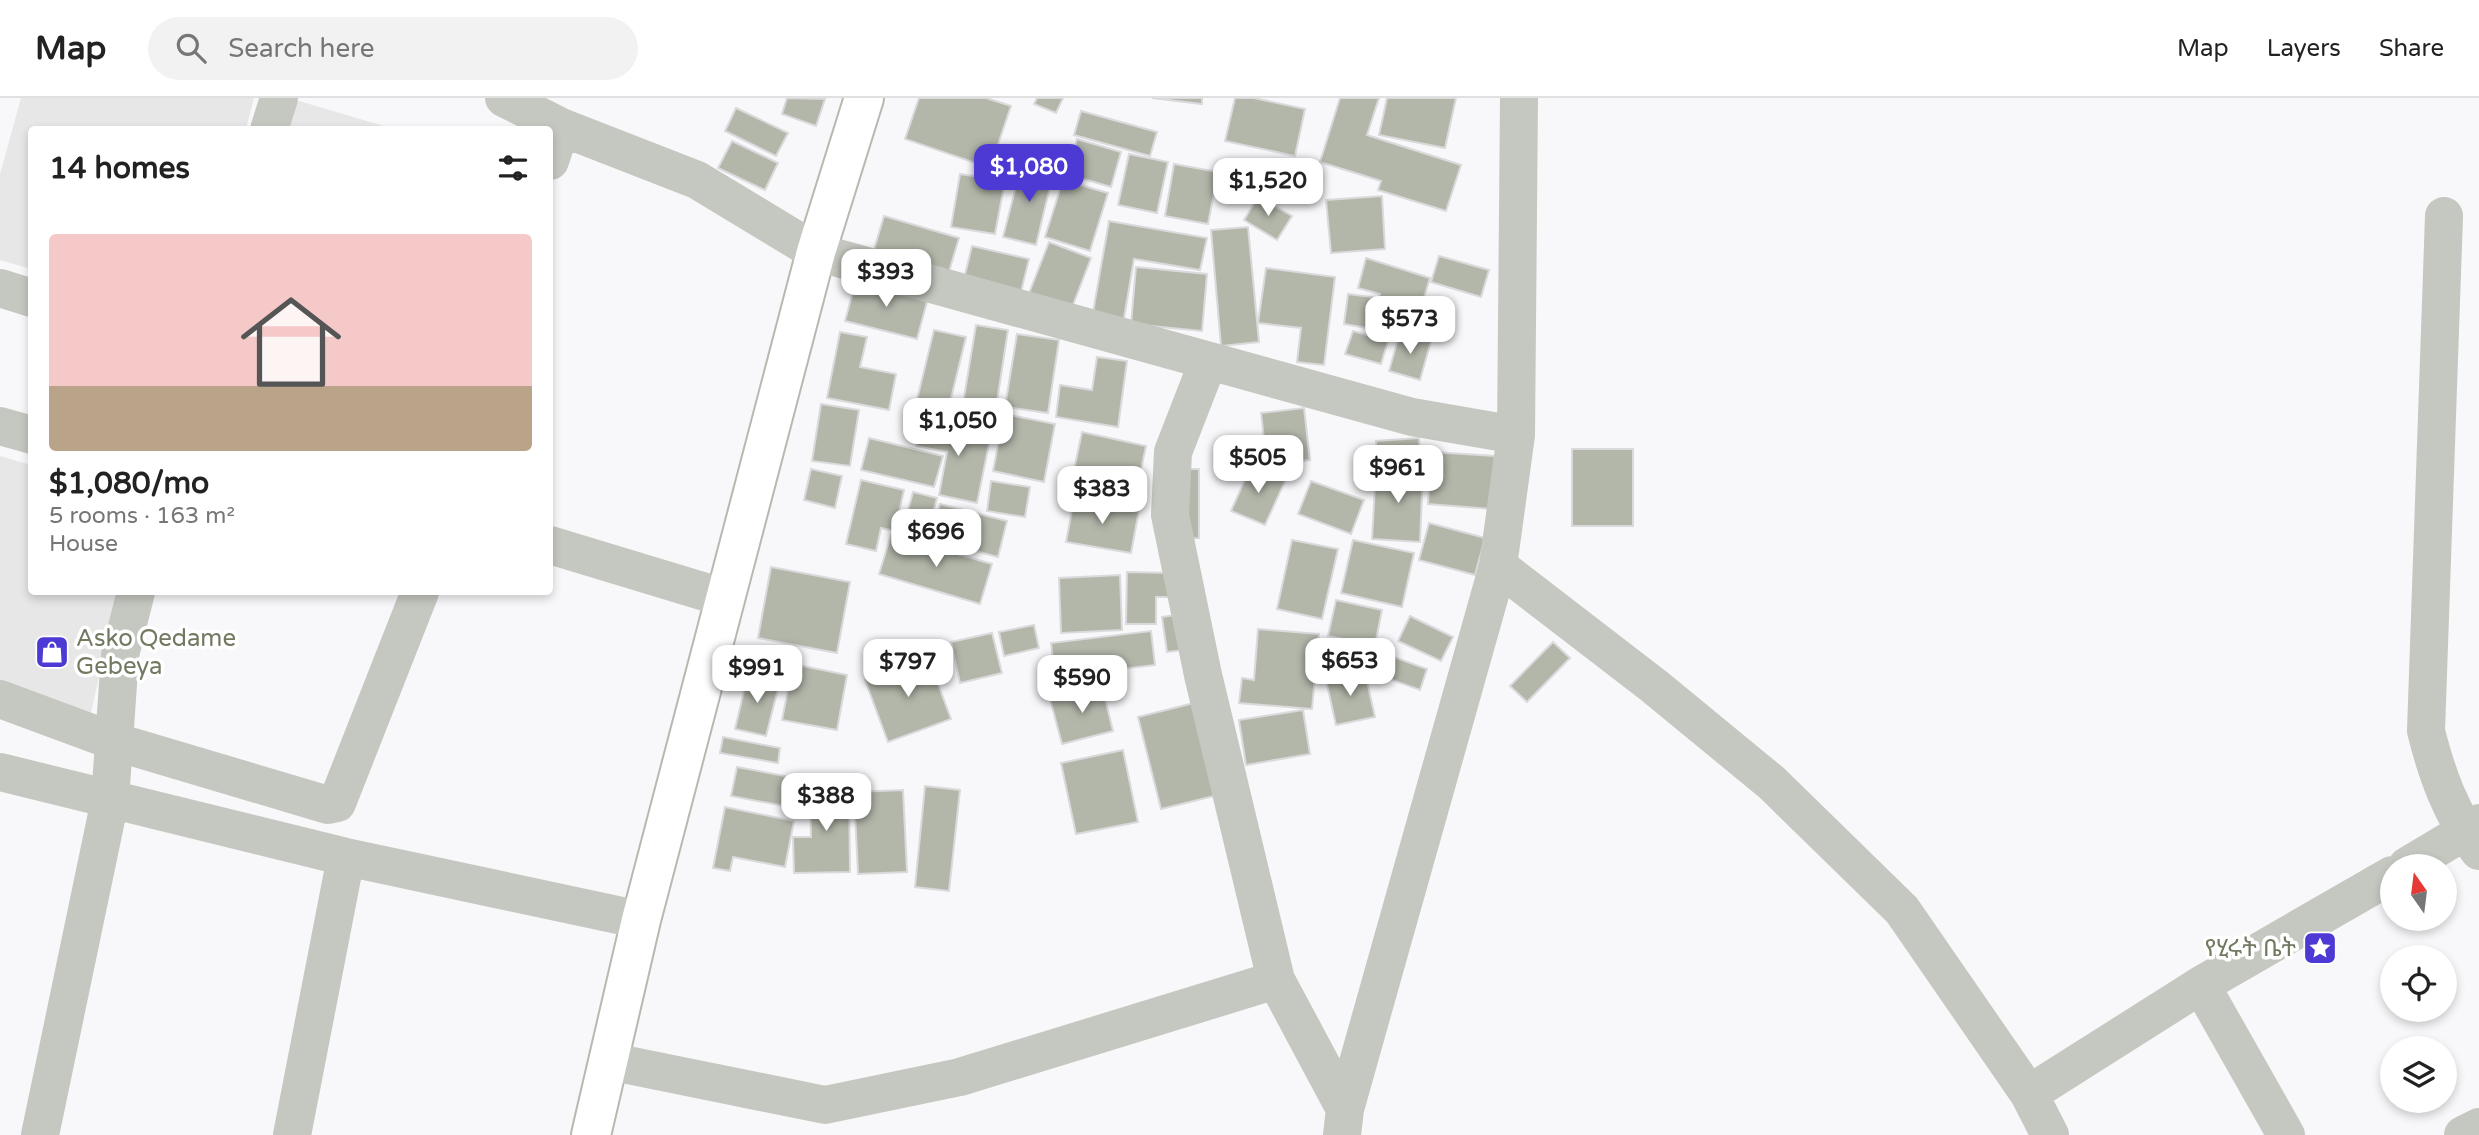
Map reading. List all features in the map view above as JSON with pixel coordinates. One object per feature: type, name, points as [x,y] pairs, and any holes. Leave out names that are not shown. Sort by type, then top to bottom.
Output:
[{"type":"main road","points":[[591,1135],[641,920],[816,252],[864,98]]},
{"type":"street","points":[[270,126],[279,98]]},
{"type":"street","points":[[504,98],[535,126]]},
{"type":"street","points":[[1344,1122],[1498,566],[1516,435],[1519,98]]},
{"type":"street","points":[[555,144],[697,180],[816,252],[1412,417],[1516,435]]},
{"type":"street","points":[[2434,854],[2474,836],[2438,779],[2426,731],[2444,215]]},
{"type":"street","points":[[0,288],[28,297]]},
{"type":"street","points":[[1208,362],[1173,452],[1170,515],[1203,675],[1276,980],[1344,1122]]},
{"type":"street","points":[[0,426],[28,434]]},
{"type":"street","points":[[553,546],[725,598]]},
{"type":"street","points":[[1498,566],[1654,686],[1772,783],[1902,910],[2029,1094],[2050,1135]]},
{"type":"street","points":[[40,1135],[110,800],[120,655],[135,595]]},
{"type":"street","points":[[0,699],[116,742],[328,806],[337,803],[419,595]]},
{"type":"street","points":[[0,772],[346,857],[641,920]]},
{"type":"street","points":[[292,1135],[346,857]]},
{"type":"street","points":[[2029,1094],[2201,985],[2380,882]]},
{"type":"street","points":[[608,1061],[825,1105],[960,1077],[1276,980]]},
{"type":"street","points":[[2201,985],[2286,1135]]},
{"type":"street","points":[[2463,1135],[2479,1127]]},
{"type":"shaded area","points":[[21,98],[254,98],[247,126],[28,126],[28,268],[0,260],[0,174]]},
{"type":"shaded area","points":[[292,99],[384,126],[286,126]]},
{"type":"shaded area","name":"Asko Qedame Gebeya","points":[[0,456],[28,464],[28,595],[117,595],[86,735],[0,713]]},
{"type":"building","points":[[787,98],[825,99],[816,126],[782,114]]},
{"type":"building","points":[[919,98],[986,98],[1011,106],[990,168],[905,139]]},
{"type":"building","points":[[1037,98],[1063,98],[1056,113],[1034,104]]},
{"type":"building","points":[[1152,98],[1202,98],[1202,104]]},
{"type":"building","points":[[1235,98],[1254,98],[1305,109],[1295,156],[1225,141]]},
{"type":"building","points":[[1340,98],[1379,98],[1367,135],[1461,165],[1446,211],[1378,190],[1381,181],[1320,162]]},
{"type":"building","points":[[1387,98],[1456,98],[1445,148],[1379,135]]},
{"type":"building","points":[[736,108],[788,133],[776,156],[725,131]]},
{"type":"building","points":[[1081,111],[1157,132],[1150,156],[1074,135]]},
{"type":"building","points":[[1077,139],[1121,152],[1111,187],[1067,174]]},
{"type":"building","points":[[732,141],[778,163],[765,190],[718,168]]},
{"type":"building","points":[[1129,154],[1168,162],[1157,213],[1118,205]]},
{"type":"building","points":[[1022,163],[1054,170],[1036,245],[1003,237]]},
{"type":"building","points":[[1174,164],[1218,172],[1208,224],[1165,216]]},
{"type":"building","points":[[960,174],[1005,181],[995,234],[951,227]]},
{"type":"building","points":[[1063,180],[1108,193],[1090,251],[1045,237]]},
{"type":"building","points":[[1382,196],[1385,249],[1331,253],[1326,200]]},
{"type":"building","points":[[1258,197],[1292,216],[1277,240],[1244,220]]},
{"type":"building","points":[[884,216],[959,238],[948,275],[873,253]]},
{"type":"building","points":[[1109,221],[1207,238],[1200,270],[1134,259],[1123,324],[1092,318]]},
{"type":"building","points":[[1248,227],[1259,342],[1221,346],[1211,230]]},
{"type":"building","points":[[1049,242],[1091,258],[1068,318],[1026,301]]},
{"type":"building","points":[[972,246],[1029,259],[1019,300],[962,287]]},
{"type":"building","points":[[1439,256],[1489,270],[1481,297],[1431,282]]},
{"type":"building","points":[[1366,258],[1430,278],[1414,330],[1373,318],[1380,294],[1358,288]]},
{"type":"building","points":[[1136,267],[1207,274],[1202,331],[1131,324]]},
{"type":"building","points":[[1266,268],[1335,277],[1324,365],[1297,362],[1301,328],[1258,323]]},
{"type":"building","points":[[856,280],[928,298],[917,339],[845,321]]},
{"type":"building","points":[[1348,294],[1372,297],[1367,328],[1344,324]]},
{"type":"building","points":[[976,325],[1008,330],[994,421],[961,416]]},
{"type":"building","points":[[934,330],[966,337],[946,419],[914,412]]},
{"type":"building","points":[[1353,331],[1388,341],[1381,364],[1345,354]]},
{"type":"building","points":[[840,332],[867,337],[860,367],[896,374],[889,410],[827,398]]},
{"type":"building","points":[[1400,332],[1431,341],[1420,380],[1389,371]]},
{"type":"building","points":[[1017,334],[1059,340],[1048,413],[1005,407]]},
{"type":"building","points":[[1097,357],[1127,361],[1118,427],[1056,417],[1060,385],[1092,390]]},
{"type":"building","points":[[821,404],[859,410],[850,466],[812,461]]},
{"type":"building","points":[[1304,408],[1310,460],[1267,465],[1261,413]]},
{"type":"building","points":[[1004,414],[1055,424],[1044,482],[993,471]]},
{"type":"building","points":[[921,420],[991,434],[977,503],[939,495],[947,452],[916,446]]},
{"type":"building","points":[[1082,432],[1146,446],[1134,503],[1070,489]]},
{"type":"building","points":[[869,438],[943,456],[934,487],[861,470]]},
{"type":"building","points":[[1419,438],[1420,458],[1377,461],[1376,441]]},
{"type":"building","points":[[1572,449],[1633,449],[1633,526],[1572,526]]},
{"type":"building","points":[[1432,452],[1495,456],[1491,509],[1428,504]]},
{"type":"building","points":[[1252,464],[1286,479],[1265,525],[1231,511]]},
{"type":"building","points":[[1376,468],[1423,470],[1420,542],[1372,539]]},
{"type":"building","points":[[811,469],[842,476],[835,508],[804,500]]},
{"type":"building","points":[[1157,469],[1199,469],[1199,538],[1157,539]]},
{"type":"building","points":[[861,480],[904,490],[895,531],[881,528],[876,551],[846,544]]},
{"type":"building","points":[[991,481],[1030,487],[1025,517],[987,511]]},
{"type":"building","points":[[1311,481],[1364,500],[1351,534],[1298,514]]},
{"type":"building","points":[[913,492],[937,498],[926,539],[902,533]]},
{"type":"building","points":[[1074,499],[1139,510],[1131,553],[1066,542]]},
{"type":"building","points":[[940,504],[1007,521],[998,557],[930,539]]},
{"type":"building","points":[[1429,523],[1485,538],[1475,575],[1419,560]]},
{"type":"building","points":[[891,535],[992,564],[980,604],[879,574]]},
{"type":"building","points":[[1292,540],[1338,549],[1322,619],[1277,609]]},
{"type":"building","points":[[1353,540],[1414,553],[1402,607],[1341,593]]},
{"type":"building","points":[[771,567],[850,582],[837,653],[758,638]]},
{"type":"building","points":[[1127,572],[1170,573],[1170,597],[1156,597],[1156,624],[1126,624]]},
{"type":"building","points":[[1120,575],[1122,630],[1061,633],[1059,578]]},
{"type":"building","points":[[1336,600],[1382,610],[1375,645],[1328,636]]},
{"type":"building","points":[[1188,613],[1192,649],[1167,652],[1162,617]]},
{"type":"building","points":[[1410,616],[1453,637],[1441,661],[1398,641]]},
{"type":"building","points":[[1034,625],[1039,648],[1004,656],[999,632]]},
{"type":"building","points":[[1258,629],[1319,634],[1312,709],[1239,703],[1242,678],[1254,680]]},
{"type":"building","points":[[1151,631],[1155,665],[1055,677],[1051,643]]},
{"type":"building","points":[[992,633],[1002,673],[960,683],[951,642]]},
{"type":"building","points":[[1553,642],[1570,658],[1527,702],[1510,686]]},
{"type":"building","points":[[1377,651],[1427,669],[1420,690],[1370,672]]},
{"type":"building","points":[[928,657],[951,719],[888,742],[865,680]]},
{"type":"building","points":[[793,664],[847,675],[837,730],[782,720]]},
{"type":"building","points":[[1365,672],[1375,717],[1336,725],[1326,680]]},
{"type":"building","points":[[748,674],[780,681],[766,736],[735,729]]},
{"type":"building","points":[[1102,686],[1113,731],[1062,744],[1050,699]]},
{"type":"building","points":[[1194,703],[1218,795],[1161,809],[1138,717]]},
{"type":"building","points":[[1303,710],[1310,754],[1246,765],[1239,720]]},
{"type":"building","points":[[723,737],[780,748],[778,763],[720,753]]},
{"type":"building","points":[[1123,750],[1138,822],[1076,834],[1061,763]]},
{"type":"building","points":[[737,767],[801,779],[795,808],[731,796]]},
{"type":"building","points":[[849,784],[850,872],[794,873],[793,837],[811,837],[810,785]]},
{"type":"building","points":[[925,786],[960,790],[949,891],[915,887]]},
{"type":"building","points":[[903,790],[907,872],[858,874],[854,792]]},
{"type":"building","points":[[725,807],[794,821],[785,867],[733,857],[730,871],[713,868]]},
{"type":"place","name":"Asko Qedame Gebeya","points":[[52,652]]},
{"type":"place","name":"የሂሩት ቤት","points":[[2320,948]]}]
